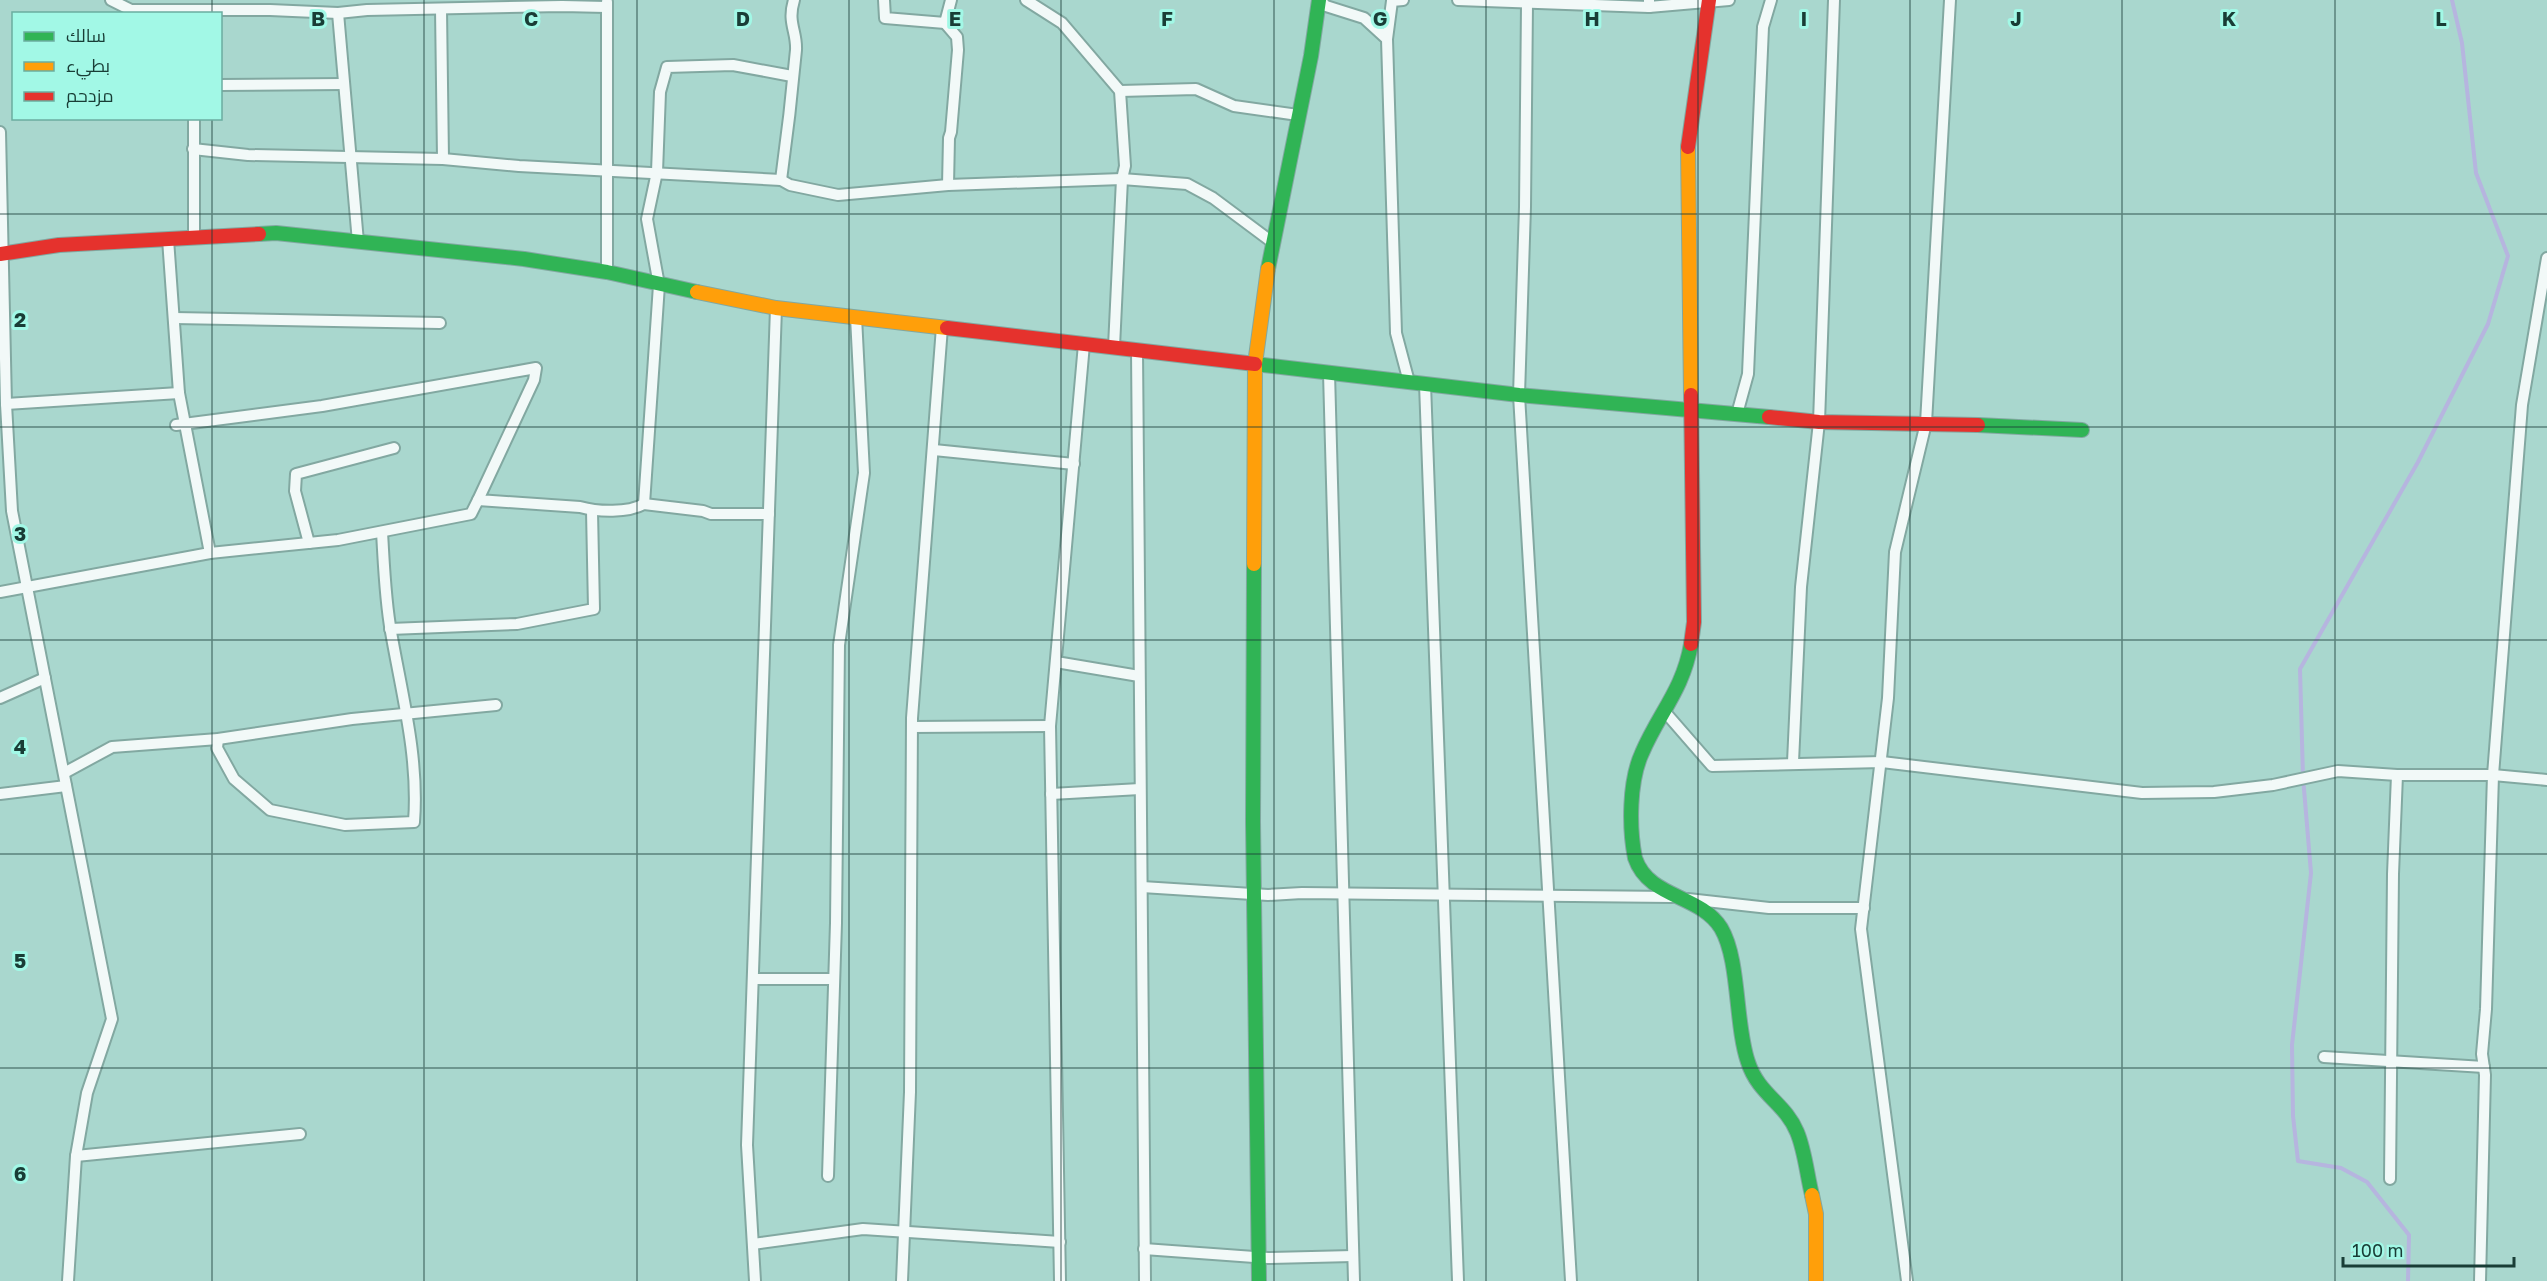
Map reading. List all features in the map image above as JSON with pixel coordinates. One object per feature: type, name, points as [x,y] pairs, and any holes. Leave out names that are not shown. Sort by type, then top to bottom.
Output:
[{"type":"street","points":[[111,0],[131,10],[269,5],[338,13],[367,5],[441,9],[607,4],[607,272]]},
{"type":"street","points":[[781,180],[792,101],[792,76],[796,47],[790,14],[794,0]]},
{"type":"street","points":[[884,0],[885,18],[945,23],[957,37],[958,50],[949,138],[948,185]]},
{"type":"street","points":[[945,23],[951,0]]},
{"type":"street","points":[[1026,0],[1062,23],[1120,91],[1125,166],[1122,179],[1114,347]]},
{"type":"street","points":[[1320,0],[1326,6],[1364,18],[1387,39]]},
{"type":"street","points":[[1259,1281],[1254,894],[1255,364],[1272,242],[1311,56],[1320,0]]},
{"type":"street","points":[[1403,0],[1392,1],[1387,39],[1396,333],[1409,382]]},
{"type":"street","points":[[1458,0],[1527,4],[1563,1],[1649,3],[1729,0]]},
{"type":"street","points":[[1737,414],[1748,374],[1763,27],[1771,0]]},
{"type":"street","points":[[1794,762],[1801,587],[1819,422],[1834,0]]},
{"type":"street","points":[[1907,1281],[1861,928],[1888,698],[1895,552],[1926,423],[1950,0]]},
{"type":"street","points":[[1709,1],[1688,144],[1694,622],[1685,672],[1639,757],[1635,773],[1634,857],[1646,877],[1671,897],[1700,905],[1713,916],[1723,930],[1729,949],[1747,1062],[1757,1084],[1783,1110],[1797,1132],[1816,1214],[1816,1281]]},
{"type":"street","points":[[1527,4],[1525,207],[1519,395],[1572,1281]]},
{"type":"street","points":[[441,9],[443,159]]},
{"type":"street","points":[[338,13],[358,242]]},
{"type":"street","points":[[644,504],[659,285],[647,219],[657,172],[660,92],[667,67],[733,65],[792,76]]},
{"type":"street","points":[[222,86],[344,84]]},
{"type":"street","points":[[1120,91],[1196,89],[1234,106],[1298,115]]},
{"type":"street","points":[[194,120],[194,238]]},
{"type":"street","points":[[0,132],[6,488],[112,1019],[87,1093],[76,1156],[68,1281]]},
{"type":"street","points":[[194,149],[248,155],[443,159],[519,166],[781,180],[790,185],[838,195],[948,185],[1122,179],[1187,184],[1213,198],[1272,242]]},
{"type":"street","points":[[2,254],[59,245],[276,233],[524,259],[607,272],[659,285],[776,308],[1519,395],[1819,422],[1926,423],[2082,430]]},
{"type":"street","points":[[168,239],[181,424],[210,552]]},
{"type":"street","points":[[2480,1281],[2484,1067],[2482,1054],[2486,1009],[2493,775],[2522,405],[2547,258]]},
{"type":"street","points":[[755,1281],[747,1145],[776,308]]},
{"type":"street","points":[[828,1176],[834,979],[839,645],[864,473],[856,317]]},
{"type":"street","points":[[174,318],[440,323]]},
{"type":"street","points":[[902,1281],[910,1092],[912,727],[942,327]]},
{"type":"street","points":[[1060,1281],[1050,726],[1084,344]]},
{"type":"street","points":[[1137,350],[1145,1281]]},
{"type":"street","points":[[0,592],[210,552],[338,540],[471,514],[534,380],[537,368],[322,406],[181,424]]},
{"type":"street","points":[[1329,373],[1354,1281]]},
{"type":"street","points":[[1425,384],[1458,1281]]},
{"type":"street","points":[[6,404],[179,393]]},
{"type":"street","points":[[309,543],[295,491],[296,474],[394,448]]},
{"type":"street","points":[[934,450],[1074,464]]},
{"type":"street","points":[[478,500],[580,507],[592,511],[637,508],[644,504],[711,514],[769,514]]},
{"type":"street","points":[[390,629],[517,624],[594,609],[592,511]]},
{"type":"street","points":[[218,739],[217,748],[234,779],[270,810],[345,825],[414,822],[416,799],[407,715],[390,629],[382,532]]},
{"type":"street","points":[[1056,662],[1139,676]]},
{"type":"street","points":[[0,698],[45,678]]},
{"type":"street","points":[[64,773],[112,747],[218,739],[352,719],[496,705]]},
{"type":"street","points":[[1665,712],[1712,765],[1882,762],[2142,794],[2214,792],[2273,785],[2338,771],[2493,775],[2547,780]]},
{"type":"street","points":[[912,727],[1050,726]]},
{"type":"street","points":[[2390,1179],[2397,774]]},
{"type":"street","points":[[0,795],[66,786]]},
{"type":"street","points":[[1051,794],[1140,789]]},
{"type":"street","points":[[1142,887],[1254,894],[1671,897],[1769,908],[1864,908]]},
{"type":"street","points":[[753,979],[834,979]]},
{"type":"street","points":[[2324,1058],[2484,1067]]},
{"type":"street","points":[[76,1156],[300,1134]]},
{"type":"street","points":[[753,1244],[863,1230],[1060,1242]]},
{"type":"street","points":[[1144,1249],[1258,1256],[1353,1256]]},
{"type":"waterway","points":[[2408,1281],[2409,1235],[2367,1182],[2341,1168],[2298,1161],[2293,1116],[2292,1045],[2311,873],[2303,777],[2300,669],[2418,462],[2488,324],[2508,256],[2476,173],[2462,43],[2452,0]]},
{"type":"traffic: fast","points":[[1268,269],[1311,56],[1319,0]]},
{"type":"traffic: fast","points":[[259,234],[276,233],[524,259],[607,272],[697,292]]},
{"type":"traffic: fast","points":[[1255,364],[1519,395],[1769,417]]},
{"type":"traffic: fast","points":[[1978,425],[2082,430]]},
{"type":"traffic: fast","points":[[1254,564],[1253,822],[1259,1281]]},
{"type":"traffic: fast","points":[[1691,644],[1682,675],[1638,764],[1631,805],[1635,858],[1651,881],[1701,908],[1721,928],[1731,957],[1748,1062],[1758,1082],[1786,1114],[1797,1132],[1812,1195]]},
{"type":"traffic: slow","points":[[1688,147],[1691,395]]},
{"type":"traffic: slow","points":[[1254,564],[1255,364],[1268,269]]},
{"type":"traffic: slow","points":[[697,292],[776,308],[947,328]]},
{"type":"traffic: slow","points":[[1812,1195],[1816,1214],[1816,1281]]},
{"type":"traffic: jam","points":[[1688,147],[1709,0]]},
{"type":"traffic: jam","points":[[0,254],[59,245],[259,234]]},
{"type":"traffic: jam","points":[[947,328],[1255,364]]},
{"type":"traffic: jam","points":[[1691,395],[1694,622],[1691,644]]},
{"type":"traffic: jam","points":[[1769,417],[1819,422],[1978,425]]}]
